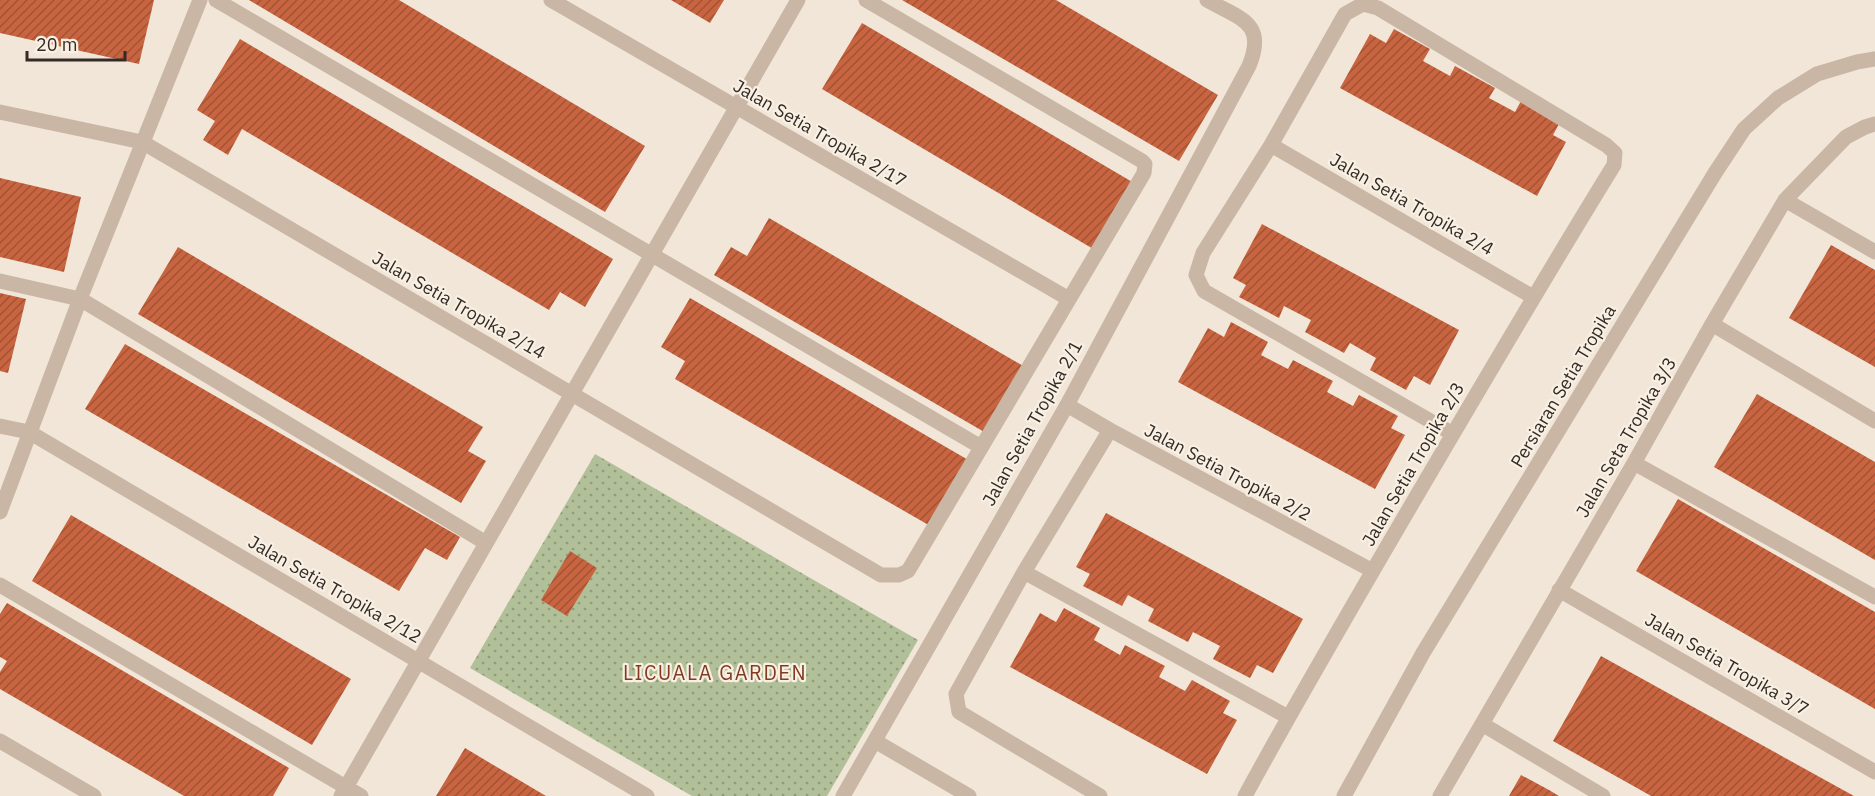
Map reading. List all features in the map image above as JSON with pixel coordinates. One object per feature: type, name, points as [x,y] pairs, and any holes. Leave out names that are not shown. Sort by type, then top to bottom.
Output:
[{"type":"street","points":[[0,512],[142,142],[200,0]]},
{"type":"street","points":[[216,0],[981,447],[1144,173],[1145,164],[1142,160],[866,0]]},
{"type":"street","name":"Jalan Setia Tropika 2/17","points":[[551,0],[1069,299]]},
{"type":"street","points":[[343,792],[798,0]]},
{"type":"street","name":"Jalan Setia Tropika 2/1","points":[[843,796],[1067,405],[1249,66],[1256,40],[1253,29],[1246,22],[1207,0]]},
{"type":"street","name":"Jalan Setia Tropika 2/3","points":[[1245,796],[1288,717],[1533,297],[1614,165],[1615,153],[1606,145],[1378,8],[1363,4],[1345,14],[1271,145]]},
{"type":"street","name":"Persiaran Setia Tropika","points":[[1344,796],[1423,653],[1744,129],[1778,98],[1817,74],[1875,59]]},
{"type":"street","name":"Jalan Setia Tropika 2/14","points":[[0,112],[142,142],[881,575],[899,575],[908,571],[981,447]]},
{"type":"street","name":"Jalan Seta Tropika 3/3","points":[[1440,796],[1785,201],[1846,137],[1865,126],[1875,124]]},
{"type":"street","points":[[1271,145],[1203,253],[1196,275],[1204,291],[1453,434]]},
{"type":"street","name":"Jalan Setia Tropika 2/4","points":[[1271,145],[1533,297]]},
{"type":"street","points":[[1785,201],[1875,252]]},
{"type":"street","points":[[0,281],[81,299],[486,543]]},
{"type":"street","points":[[1712,324],[1875,421]]},
{"type":"street","name":"Jalan Setia Tropika 2/2","points":[[1067,405],[1373,571]]},
{"type":"street","name":"Jalan Setia Tropika 2/12","points":[[0,426],[29,432],[647,796]]},
{"type":"street","points":[[1100,796],[958,712],[956,694],[1024,572],[1110,430]]},
{"type":"street","points":[[1634,463],[1875,597]]},
{"type":"street","points":[[1024,572],[1288,717]]},
{"type":"street","points":[[0,585],[343,792],[361,796]]},
{"type":"street","name":"Jalan Setia Tropika 3/7","points":[[1559,590],[1875,772]]},
{"type":"street","points":[[1482,724],[1603,796]]},
{"type":"street","points":[[0,741],[94,796]]},
{"type":"street","points":[[875,741],[969,796]]},
{"type":"green space","name":"LICUALA GARDEN","points":[[595,454],[918,640],[827,796],[692,796],[470,668]]},
{"type":"building","points":[[0,0],[154,0],[139,64],[0,33]]},
{"type":"building","points":[[249,0],[399,0],[645,146],[605,212]]},
{"type":"building","points":[[671,0],[724,0],[710,23]]},
{"type":"building","points":[[902,0],[1056,0],[1218,95],[1179,161]]},
{"type":"building","points":[[862,23],[1134,183],[1095,250],[822,89]]},
{"type":"building","points":[[1394,29],[1430,49],[1423,61],[1450,76],[1455,66],[1495,88],[1489,98],[1515,112],[1521,101],[1560,122],[1553,135],[1566,142],[1537,196],[1340,88],[1370,34],[1386,43]]},
{"type":"building","points":[[240,39],[613,259],[585,307],[560,292],[549,310],[242,129],[228,155],[203,140],[215,121],[197,110]]},
{"type":"building","points":[[0,178],[81,197],[64,272],[0,257]]},
{"type":"building","points":[[769,218],[1025,367],[986,433],[714,275],[731,247],[747,256]]},
{"type":"building","points":[[1262,224],[1459,330],[1430,385],[1414,376],[1406,390],[1370,370],[1376,358],[1350,343],[1344,353],[1305,332],[1311,320],[1284,306],[1279,318],[1239,297],[1246,285],[1233,278]]},
{"type":"building","points":[[1831,245],[1875,270],[1875,367],[1789,318]]},
{"type":"building","points":[[178,247],[483,427],[468,451],[486,461],[461,503],[138,314]]},
{"type":"building","points":[[0,293],[26,299],[8,373],[0,371]]},
{"type":"building","points":[[690,298],[970,461],[932,527],[675,379],[685,361],[661,347]]},
{"type":"building","points":[[1231,322],[1268,342],[1261,355],[1288,369],[1293,360],[1333,381],[1327,392],[1353,406],[1359,395],[1398,416],[1391,428],[1405,435],[1375,489],[1178,382],[1208,328],[1224,337]]},
{"type":"building","points":[[125,344],[460,537],[447,560],[425,548],[399,591],[85,409]]},
{"type":"building","points":[[1757,394],[1875,462],[1875,560],[1714,467]]},
{"type":"building","points":[[1678,499],[1875,612],[1875,709],[1636,571]]},
{"type":"building","points":[[1106,513],[1303,619],[1273,673],[1257,665],[1250,678],[1213,659],[1220,646],[1193,632],[1188,642],[1148,621],[1154,609],[1128,595],[1122,606],[1083,586],[1090,574],[1076,567]]},
{"type":"building","points":[[71,515],[351,679],[312,745],[32,581]]},
{"type":"building","points":[[570,551],[597,568],[567,616],[541,600]]},
{"type":"building","points":[[7,603],[289,768],[273,796],[184,796],[0,689],[0,672],[7,661],[0,657],[0,614]]},
{"type":"building","points":[[1064,608],[1100,628],[1094,640],[1120,655],[1125,645],[1165,666],[1159,677],[1185,691],[1192,680],[1230,701],[1223,713],[1237,720],[1207,774],[1010,667],[1040,613],[1056,622]]},
{"type":"building","points":[[1601,656],[1854,796],[1651,796],[1553,741]]},
{"type":"building","points":[[465,748],[490,763],[546,796],[436,796]]},
{"type":"building","points":[[1521,775],[1549,790],[1559,796],[1509,796]]},
{"type":"district","name":"LICUALA GARDEN","points":[[715,672]]}]
